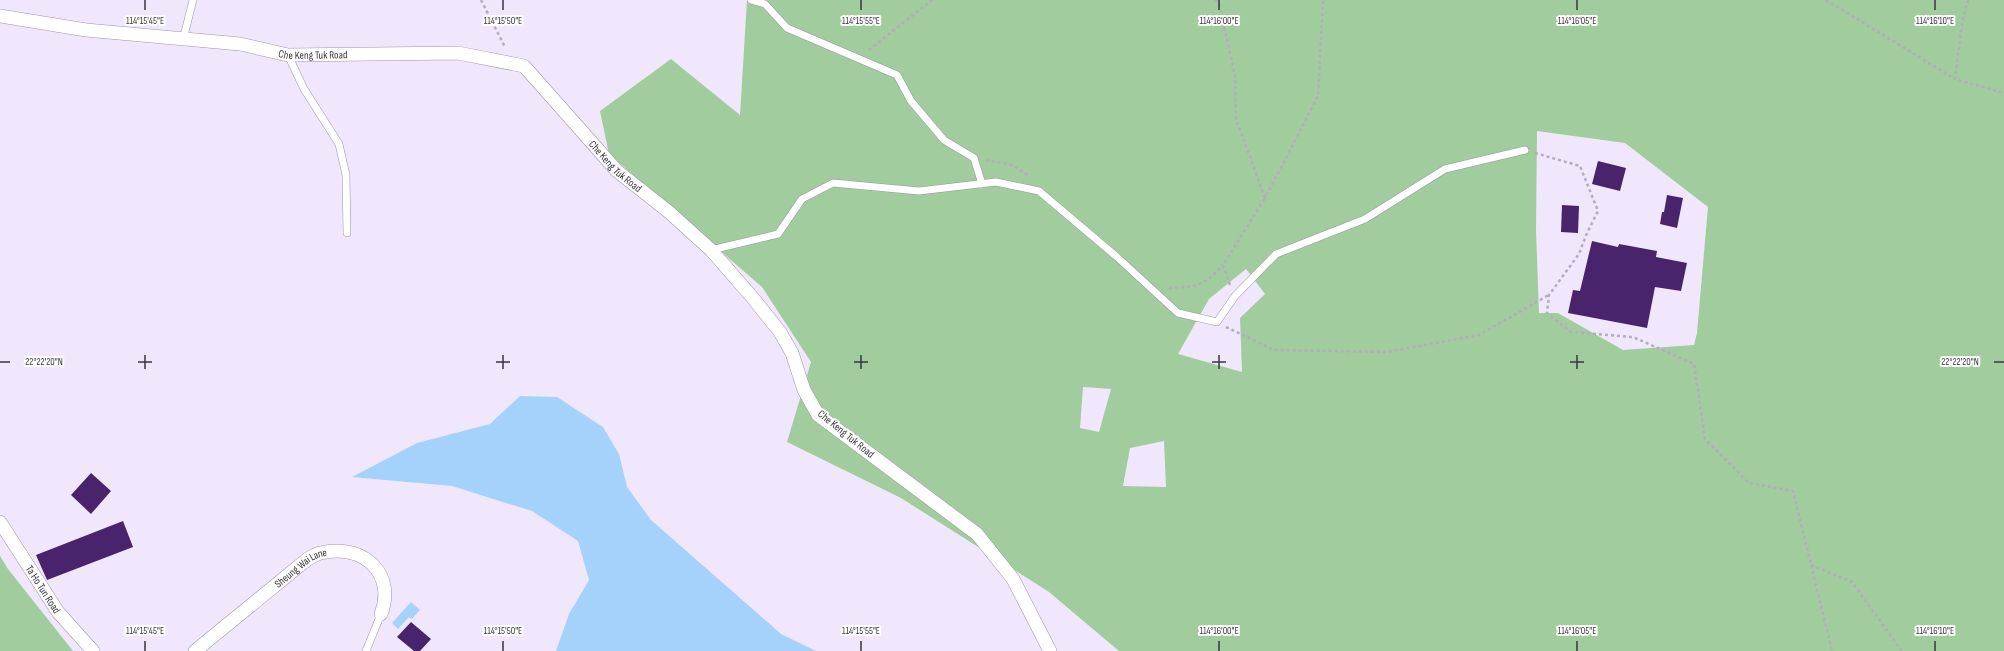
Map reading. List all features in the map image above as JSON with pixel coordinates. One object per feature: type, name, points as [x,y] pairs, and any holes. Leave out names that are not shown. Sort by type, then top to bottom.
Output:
[{"type":"street","name":"Che Keng Tuk Road","points":[[0,16],[86,30],[240,44],[288,55],[458,53],[524,66],[618,171],[669,212],[711,250],[780,332],[792,353],[804,390],[818,415],[978,534],[1013,579],[1050,651]]},
{"type":"street","name":"Ta Ho Tun Road","points":[[0,522],[58,612],[93,651]]},
{"type":"street","name":"Sheung Wai Lane","points":[[195,651],[299,566],[311,557],[325,552],[340,550],[354,554],[367,560],[378,571],[384,581],[386,592],[385,603],[381,614]]},
{"type":"lane","points":[[183,40],[192,0]]},
{"type":"lane","points":[[751,0],[765,4],[787,28],[897,75],[911,101],[944,140],[974,158],[982,184]]},
{"type":"lane","points":[[288,55],[304,89],[340,144],[346,175],[348,233]]},
{"type":"lane","points":[[711,250],[778,234],[802,199],[832,183],[919,191],[996,182],[1039,191],[1117,257],[1178,314],[1217,322],[1235,296],[1276,254],[1364,219],[1445,169],[1525,150]]},
{"type":"lane","points":[[366,651],[381,614]]},
{"type":"path","points":[[481,0],[505,44],[507,63]]},
{"type":"path","points":[[859,58],[932,0]]},
{"type":"path","points":[[1215,0],[1219,3],[1235,76],[1236,119],[1265,198]]},
{"type":"path","points":[[1235,296],[1223,265],[1265,198],[1318,96],[1323,0]]},
{"type":"path","points":[[1826,0],[1955,79],[2004,93]]},
{"type":"path","points":[[1955,79],[1963,17],[1968,0]]},
{"type":"path","points":[[1217,322],[1274,350],[1387,352],[1479,335],[1549,296],[1579,254],[1587,232],[1598,211],[1580,166],[1525,150]]},
{"type":"path","points":[[1549,296],[1547,313],[1571,332],[1633,337],[1694,364],[1705,438],[1749,483],[1793,491],[1832,651]]},
{"type":"path","points":[[1811,565],[1852,582],[1902,651]]},
{"type":"green space","points":[[747,0],[2004,0],[2004,651],[1119,651],[1049,592],[901,498],[787,442],[811,362],[762,287],[609,154],[600,111],[671,59],[740,115]],"holes":[[[1537,131],[1625,143],[1708,207],[1697,333],[1694,345],[1623,350],[1558,313],[1539,313],[1536,230]],[[1246,269],[1265,294],[1240,318],[1242,372],[1178,354],[1209,299]],[[1083,387],[1111,389],[1099,432],[1080,428]],[[1164,441],[1166,487],[1123,486],[1130,448]]]},
{"type":"green space","points":[[0,556],[8,569],[73,651],[0,651]]},
{"type":"water","points":[[520,396],[557,397],[603,427],[619,454],[627,487],[651,520],[781,634],[816,651],[556,651],[569,614],[589,580],[578,541],[532,511],[452,486],[352,477],[417,443],[490,424]]},
{"type":"water","points":[[411,602],[420,610],[412,619],[409,617],[398,629],[392,623]]},
{"type":"building","points":[[1598,161],[1626,168],[1620,191],[1592,184]]},
{"type":"building","points":[[1667,195],[1683,198],[1677,228],[1660,224]]},
{"type":"building","points":[[1562,205],[1579,206],[1578,233],[1561,232]]},
{"type":"building","points":[[1592,241],[1618,247],[1619,244],[1657,251],[1656,257],[1687,263],[1681,291],[1655,287],[1647,328],[1568,313],[1573,290],[1580,291]]},
{"type":"building","points":[[91,473],[111,491],[91,514],[71,495]]},
{"type":"building","points":[[123,521],[133,547],[47,580],[36,555]]},
{"type":"building","points":[[411,622],[431,639],[420,651],[414,651],[397,637]]}]
